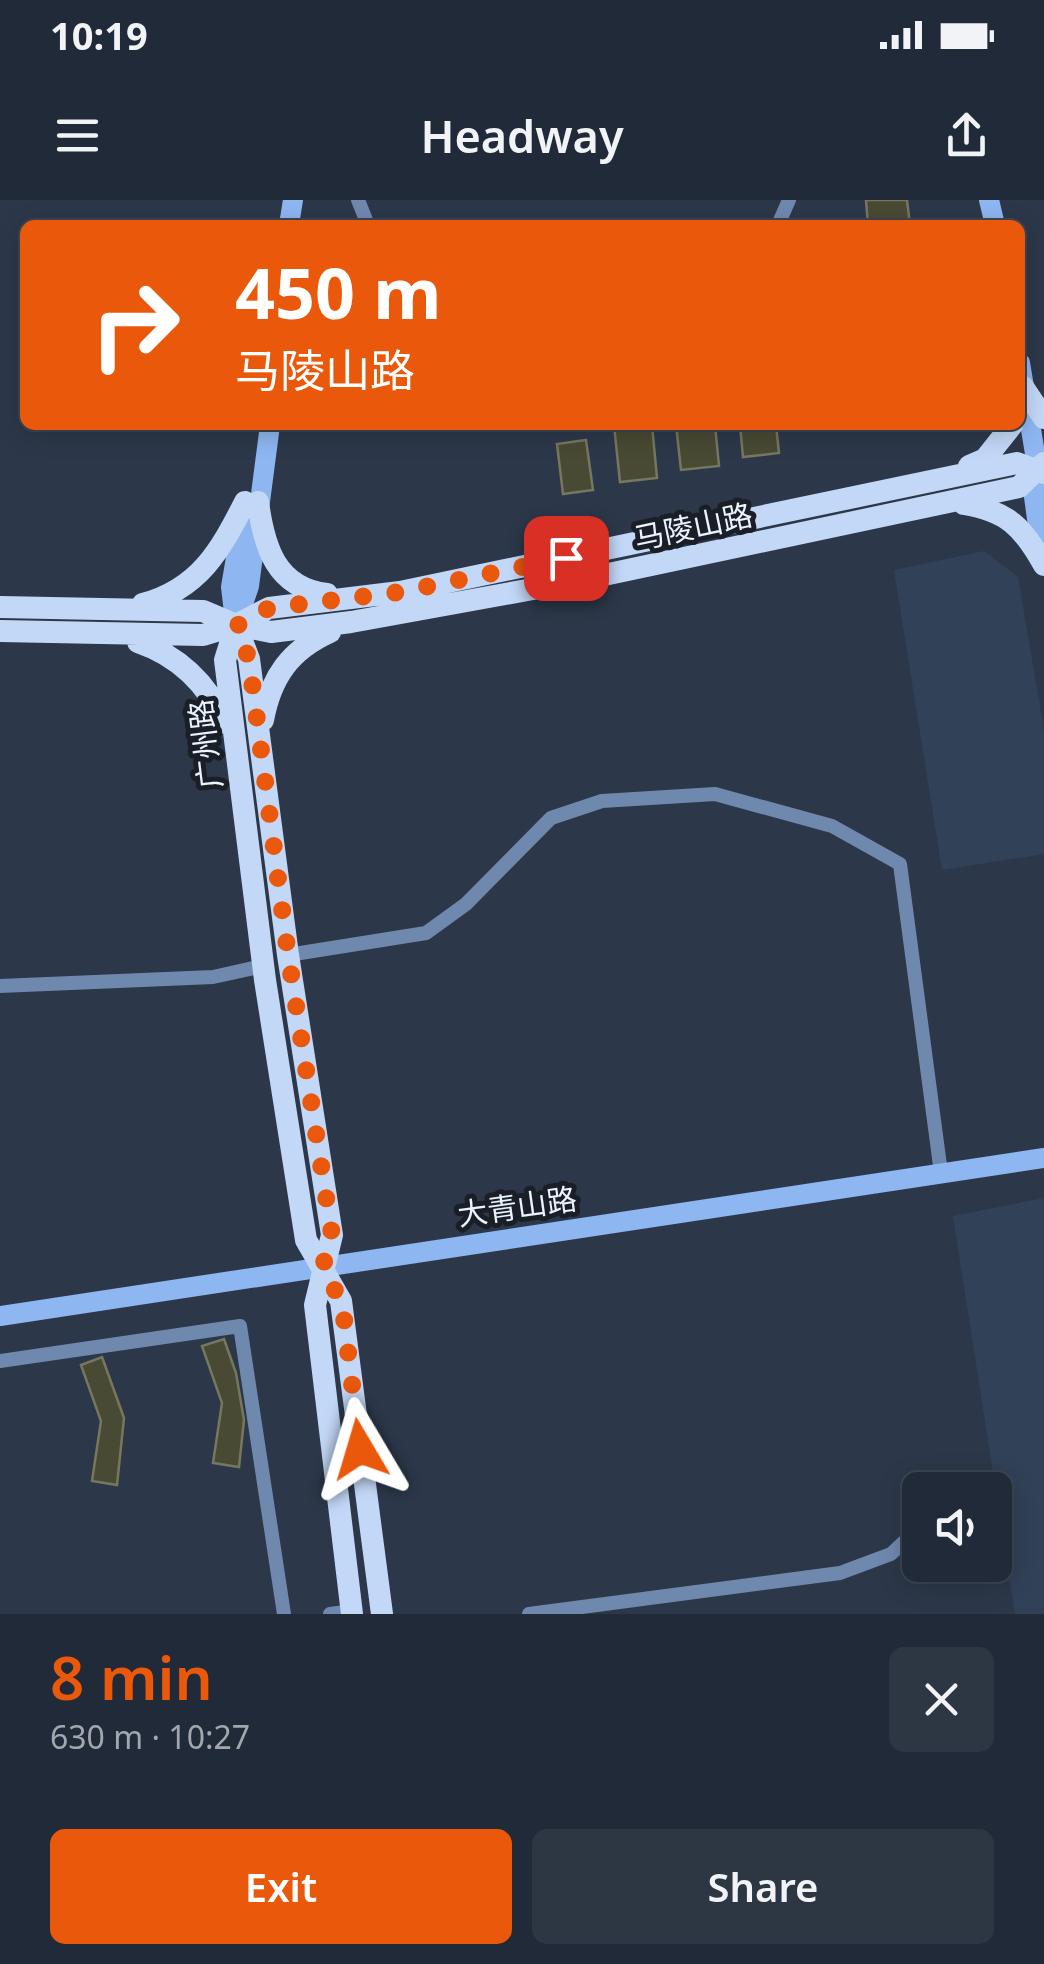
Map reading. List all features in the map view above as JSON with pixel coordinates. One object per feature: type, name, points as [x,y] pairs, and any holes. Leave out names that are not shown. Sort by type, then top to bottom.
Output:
[{"type":"main road","points":[[1025,390],[1044,418]]},
{"type":"main road","points":[[941,479],[985,459],[1008,430]]},
{"type":"main road","name":"马陵山路","points":[[0,631],[202,635],[236,626],[269,608],[356,598],[613,549],[1016,463],[1041,469]]},
{"type":"main road","name":"马陵山路","points":[[0,607],[203,611],[236,626],[270,632],[404,616],[1020,487],[1041,469]]},
{"type":"main road","points":[[252,502],[264,546],[280,572],[306,592],[356,598]]},
{"type":"main road","points":[[116,611],[166,598],[198,578],[252,502]]},
{"type":"main road","points":[[950,502],[1009,516],[1026,533],[1044,565]]},
{"type":"main road","points":[[247,745],[282,666],[306,642],[351,622]]},
{"type":"main road","name":"广州路","points":[[236,626],[249,659],[247,745],[263,966],[306,1240],[342,1302],[382,1614]]},
{"type":"main road","points":[[121,636],[162,650],[191,672],[247,745]]},
{"type":"main road","name":"广州路","points":[[247,745],[288,954],[332,1235],[315,1305],[345,1613]]},
{"type":"street","points":[[1025,401],[1041,469],[1044,508]]},
{"type":"street","points":[[236,626],[248,586],[257,430]]},
{"type":"street","points":[[252,502],[269,430]]},
{"type":"street","points":[[1041,469],[1034,510],[1044,565]]},
{"type":"street","points":[[288,954],[426,933],[466,904],[551,818],[602,800],[715,794],[832,826],[900,864],[940,1173]]},
{"type":"street","points":[[0,986],[213,977],[263,966]]},
{"type":"street","name":"大青山路","points":[[0,1316],[1044,1158]]},
{"type":"street","points":[[0,1361],[240,1326],[284,1614]]},
{"type":"street","points":[[529,1614],[840,1574],[891,1554],[902,1544]]},
{"type":"shaded area","points":[[984,551],[1018,577],[1044,730],[1044,854],[942,870],[894,570]]},
{"type":"shaded area","points":[[1044,1198],[1044,1614],[1015,1614],[1010,1582],[1012,1472],[993,1472],[953,1216]]},
{"type":"building","points":[[866,200],[907,200],[909,220],[868,220]]},
{"type":"building","points":[[615,430],[652,430],[657,478],[620,482]]},
{"type":"building","points":[[677,430],[715,430],[719,466],[681,470]]},
{"type":"building","points":[[740,430],[777,430],[779,453],[743,457]]},
{"type":"building","points":[[586,440],[593,490],[563,494],[557,444]]},
{"type":"building","points":[[224,1339],[236,1373],[244,1420],[239,1467],[213,1463],[222,1403],[202,1346]]},
{"type":"building","points":[[102,1357],[124,1418],[117,1485],[92,1481],[101,1421],[81,1365]]},
{"type":"route","points":[[360,1449],[342,1302],[322,1269],[332,1235],[288,954],[249,659],[236,626],[269,608],[400,592],[566,558]]}]
